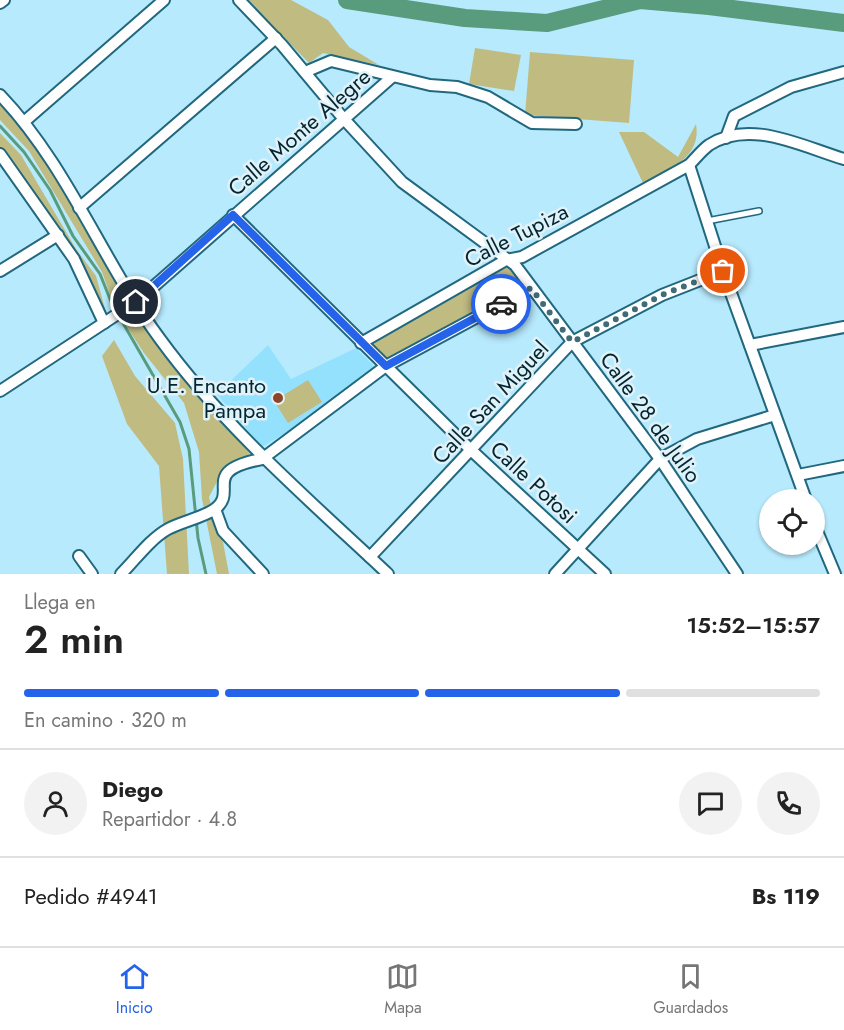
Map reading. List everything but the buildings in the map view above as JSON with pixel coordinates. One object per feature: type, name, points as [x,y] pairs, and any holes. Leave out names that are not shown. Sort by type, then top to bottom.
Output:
[{"type":"street","points":[[0,3],[4,0]]},
{"type":"street","points":[[25,121],[164,0]]},
{"type":"street","name":"Calle 28 de Julio","points":[[239,0],[276,38],[343,118],[402,182],[515,265],[660,459],[737,574]]},
{"type":"street","points":[[79,208],[276,38]]},
{"type":"street","points":[[305,72],[331,61],[430,85],[457,87],[488,97],[532,123],[576,124]]},
{"type":"street","points":[[844,72],[791,87],[734,116],[726,138],[770,135],[844,160]]},
{"type":"street","name":"Calle Monte Alegre","points":[[0,391],[136,302],[392,76]]},
{"type":"street","points":[[0,95],[25,121],[159,338],[189,377],[262,459],[388,574]]},
{"type":"street","name":"Calle Tupiza","points":[[362,343],[506,260],[522,257],[689,165],[709,145],[726,138]]},
{"type":"street","points":[[0,154],[58,235],[108,321]]},
{"type":"street","points":[[689,165],[723,271],[802,489]]},
{"type":"street","name":"Calle Potosi","points":[[233,215],[471,450],[605,574]]},
{"type":"street","points":[[0,271],[58,235]]},
{"type":"street","name":"Calle San Miguel","points":[[370,557],[572,342],[662,295],[723,271]]},
{"type":"street","points":[[121,574],[158,536],[216,509],[223,497],[223,480],[228,471],[239,464],[262,459],[386,366],[531,288]]},
{"type":"street","points":[[750,345],[844,327]]},
{"type":"street","points":[[555,574],[660,459],[697,439],[775,415]]},
{"type":"street","points":[[798,475],[844,466]]},
{"type":"street","points":[[216,509],[223,531],[263,574]]},
{"type":"street","points":[[825,550],[835,574]]},
{"type":"street","points":[[79,556],[92,574]]},
{"type":"lane","points":[[707,221],[759,212]]},
{"type":"shaded area","points":[[247,0],[291,0],[328,20],[349,47],[379,65],[323,53],[309,63]]},
{"type":"shaded area","points":[[475,48],[521,55],[514,91],[469,84]]},
{"type":"shaded area","points":[[530,52],[634,60],[629,123],[525,115]]},
{"type":"shaded area","points":[[0,102],[33,142],[130,300],[116,311],[102,272],[29,151],[0,120]]},
{"type":"shaded area","points":[[696,124],[694,146],[688,154],[672,168],[643,183],[619,132],[644,132],[678,157]]},
{"type":"shaded area","points":[[0,133],[21,155],[76,249],[96,276],[107,316],[69,245],[0,148]]},
{"type":"shaded area","points":[[503,267],[511,269],[522,285],[389,361],[373,344]]},
{"type":"shaded area","points":[[137,317],[175,370],[250,454],[225,466],[209,497],[216,527],[223,542],[229,574],[217,574],[202,499],[199,452],[184,403],[144,353],[125,324]]},
{"type":"shaded area","points":[[114,340],[135,376],[175,423],[183,459],[189,574],[167,574],[159,466],[127,424],[102,356]]},
{"type":"shaded area","name":"U.E. Encanto Pampa","points":[[268,345],[291,379],[356,348],[376,368],[292,429],[262,447],[217,394]]},
{"type":"shaded area","points":[[308,380],[322,402],[288,423],[274,401]]},
{"type":"waterway","points":[[347,0],[465,18],[547,23],[640,0],[844,23]]},
{"type":"waterway","points":[[0,126],[24,152],[50,190],[73,236],[100,274],[112,304],[180,422],[189,449],[198,538],[206,574]]},
{"type":"way so far","points":[[501,304],[531,288],[572,342],[662,295],[723,271]]},
{"type":"place","name":"U.E. Encanto Pampa","points":[[278,398]]},
{"type":"route","points":[[136,302],[233,215],[386,366],[501,304]]}]
